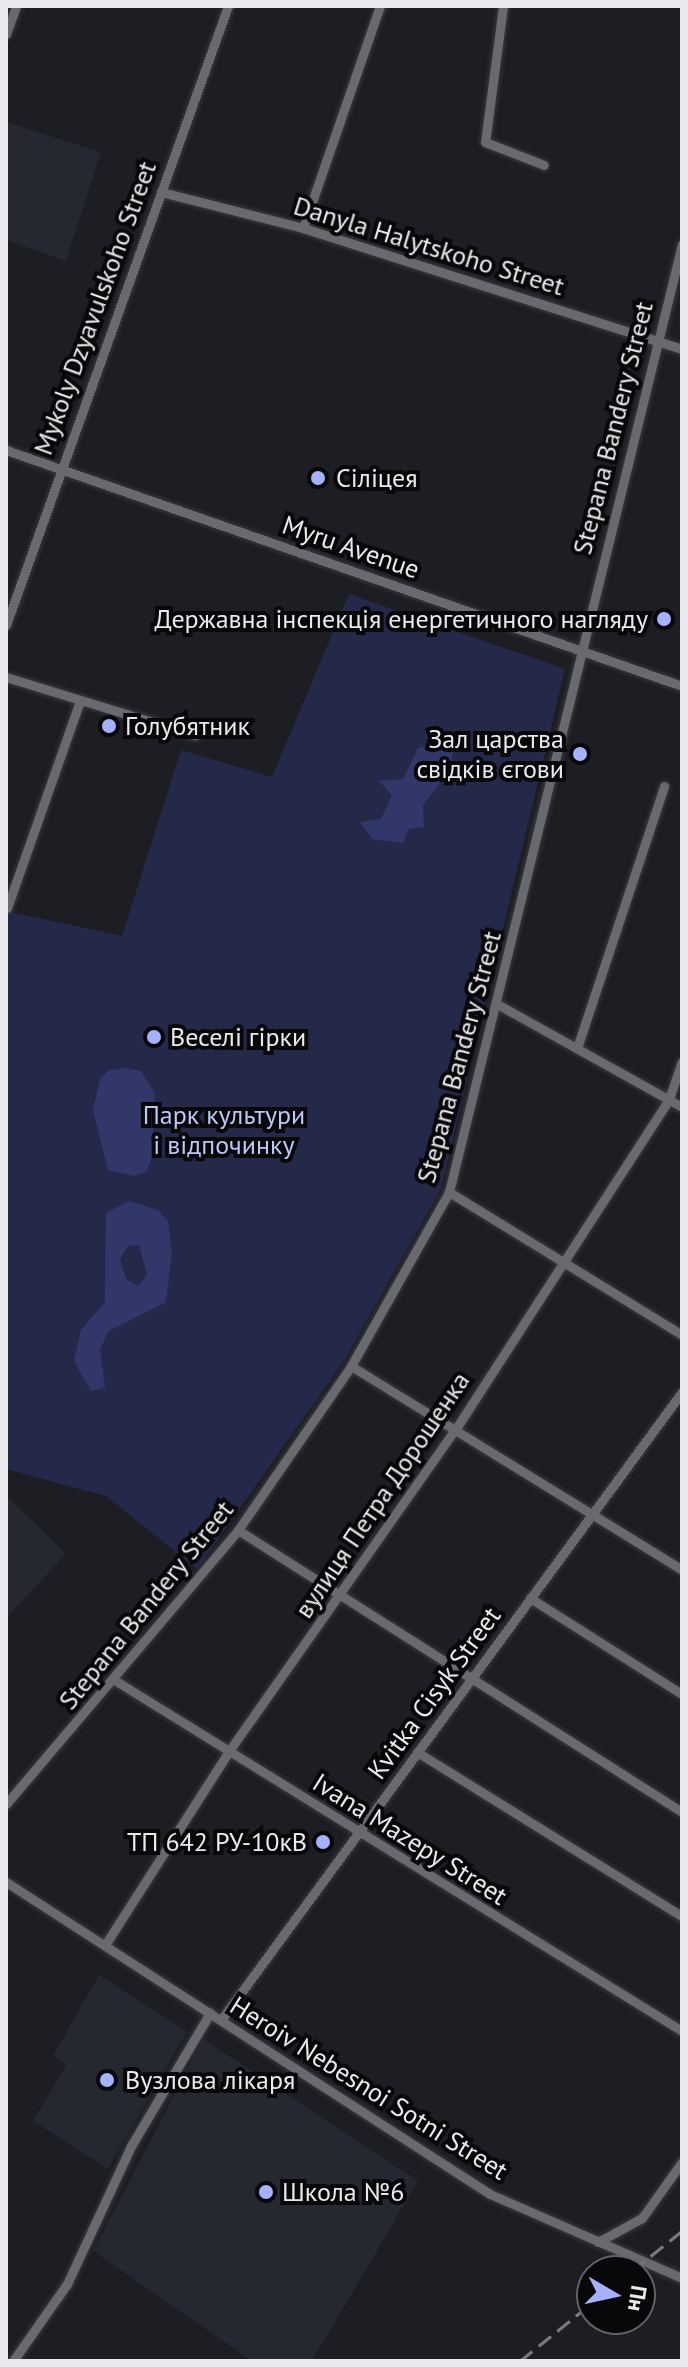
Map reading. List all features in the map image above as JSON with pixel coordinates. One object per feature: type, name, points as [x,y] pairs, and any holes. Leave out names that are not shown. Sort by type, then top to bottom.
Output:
[{"type":"street","points":[[6,34],[16,6]]},
{"type":"street","name":"Mykoly Dzyavulskoho Street","points":[[6,625],[228,6]]},
{"type":"street","points":[[303,228],[380,6]]},
{"type":"street","points":[[503,6],[485,142],[544,165]]},
{"type":"street","name":"Danyla Halytskoho Street","points":[[161,192],[303,228],[682,349]]},
{"type":"street","name":"Stepana Bandery Street","points":[[6,1804],[116,1681],[238,1530],[351,1366],[449,1192],[499,1005],[580,651],[682,244]]},
{"type":"street","name":"Myru Avenue","points":[[6,450],[682,686]]},
{"type":"street","points":[[6,677],[195,735]]},
{"type":"street","points":[[7,908],[80,701]]},
{"type":"street","points":[[577,1048],[664,786]]},
{"type":"street","points":[[499,1005],[682,1107]]},
{"type":"street","name":"вулиця Петра Дорошенка","points":[[105,1945],[229,1751],[343,1595],[457,1427],[669,1099],[682,1062]]},
{"type":"street","points":[[449,1192],[564,1258],[682,1335]]},
{"type":"street","points":[[351,1366],[457,1427],[682,1570]]},
{"type":"street","name":"Kvitka Cisyk Street","points":[[221,2020],[682,1392]]},
{"type":"street","points":[[238,1530],[682,1812]]},
{"type":"street","points":[[530,1598],[682,1694]]},
{"type":"street","name":"Ivana Mazepy Street","points":[[116,1681],[682,2031]]},
{"type":"street","points":[[417,1752],[682,1916]]},
{"type":"street","name":"Heroiv Nebesnoi Sotni Street","points":[[6,1882],[490,2194],[682,2278]]},
{"type":"street","points":[[13,2361],[67,2284],[131,2146],[210,2013]]},
{"type":"street","points":[[598,2242],[642,2218],[682,2162]]},
{"type":"shaded area","points":[[6,122],[101,152],[66,261],[6,240]]},
{"type":"shaded area","points":[[433,745],[453,752],[449,772],[423,805],[424,827],[409,829],[403,843],[372,839],[360,822],[381,819],[392,795],[379,781],[403,779],[418,748]]},
{"type":"shaded area","points":[[126,1068],[141,1071],[155,1093],[152,1158],[146,1172],[134,1176],[108,1170],[93,1110],[100,1079],[109,1070]]},
{"type":"shaded area","points":[[129,1201],[158,1210],[168,1221],[172,1252],[166,1302],[109,1331],[100,1349],[105,1388],[91,1391],[74,1361],[81,1330],[105,1302],[106,1213]],"holes":[[[139,1245],[147,1275],[138,1286],[126,1279],[120,1259],[128,1246]]]},
{"type":"shaded area","points":[[6,1495],[66,1554],[6,1618]]},
{"type":"shaded area","name":"Вузлова лікаря","points":[[99,1975],[187,2032],[108,2169],[33,2121],[66,2065],[53,2056]]},
{"type":"shaded area","name":"Школа №6","points":[[203,2039],[418,2181],[312,2361],[252,2361],[93,2251]]},
{"type":"green space","name":"Парк культури і відпочинку","points":[[349,594],[565,669],[441,1189],[344,1361],[197,1569],[106,1496],[6,1469],[6,911],[122,936],[181,750],[272,777]]},
{"type":"railway","points":[[652,2255],[682,2231]]},
{"type":"railway","points":[[520,2361],[576,2316]]},
{"type":"place","name":"Сіліцея","points":[[318,478]]},
{"type":"place","name":"Державна інспекція енергетичного нагляду","points":[[664,619]]},
{"type":"place","name":"Голубятник","points":[[109,726]]},
{"type":"place","name":"Зал царства свідків єгови","points":[[580,754]]},
{"type":"place","name":"Веселі гірки","points":[[154,1037]]},
{"type":"place","name":"ТП 642 РУ-10кВ","points":[[323,1842]]},
{"type":"place","name":"Вузлова лікаря","points":[[107,2080]]},
{"type":"place","name":"Школа №6","points":[[266,2192]]}]
